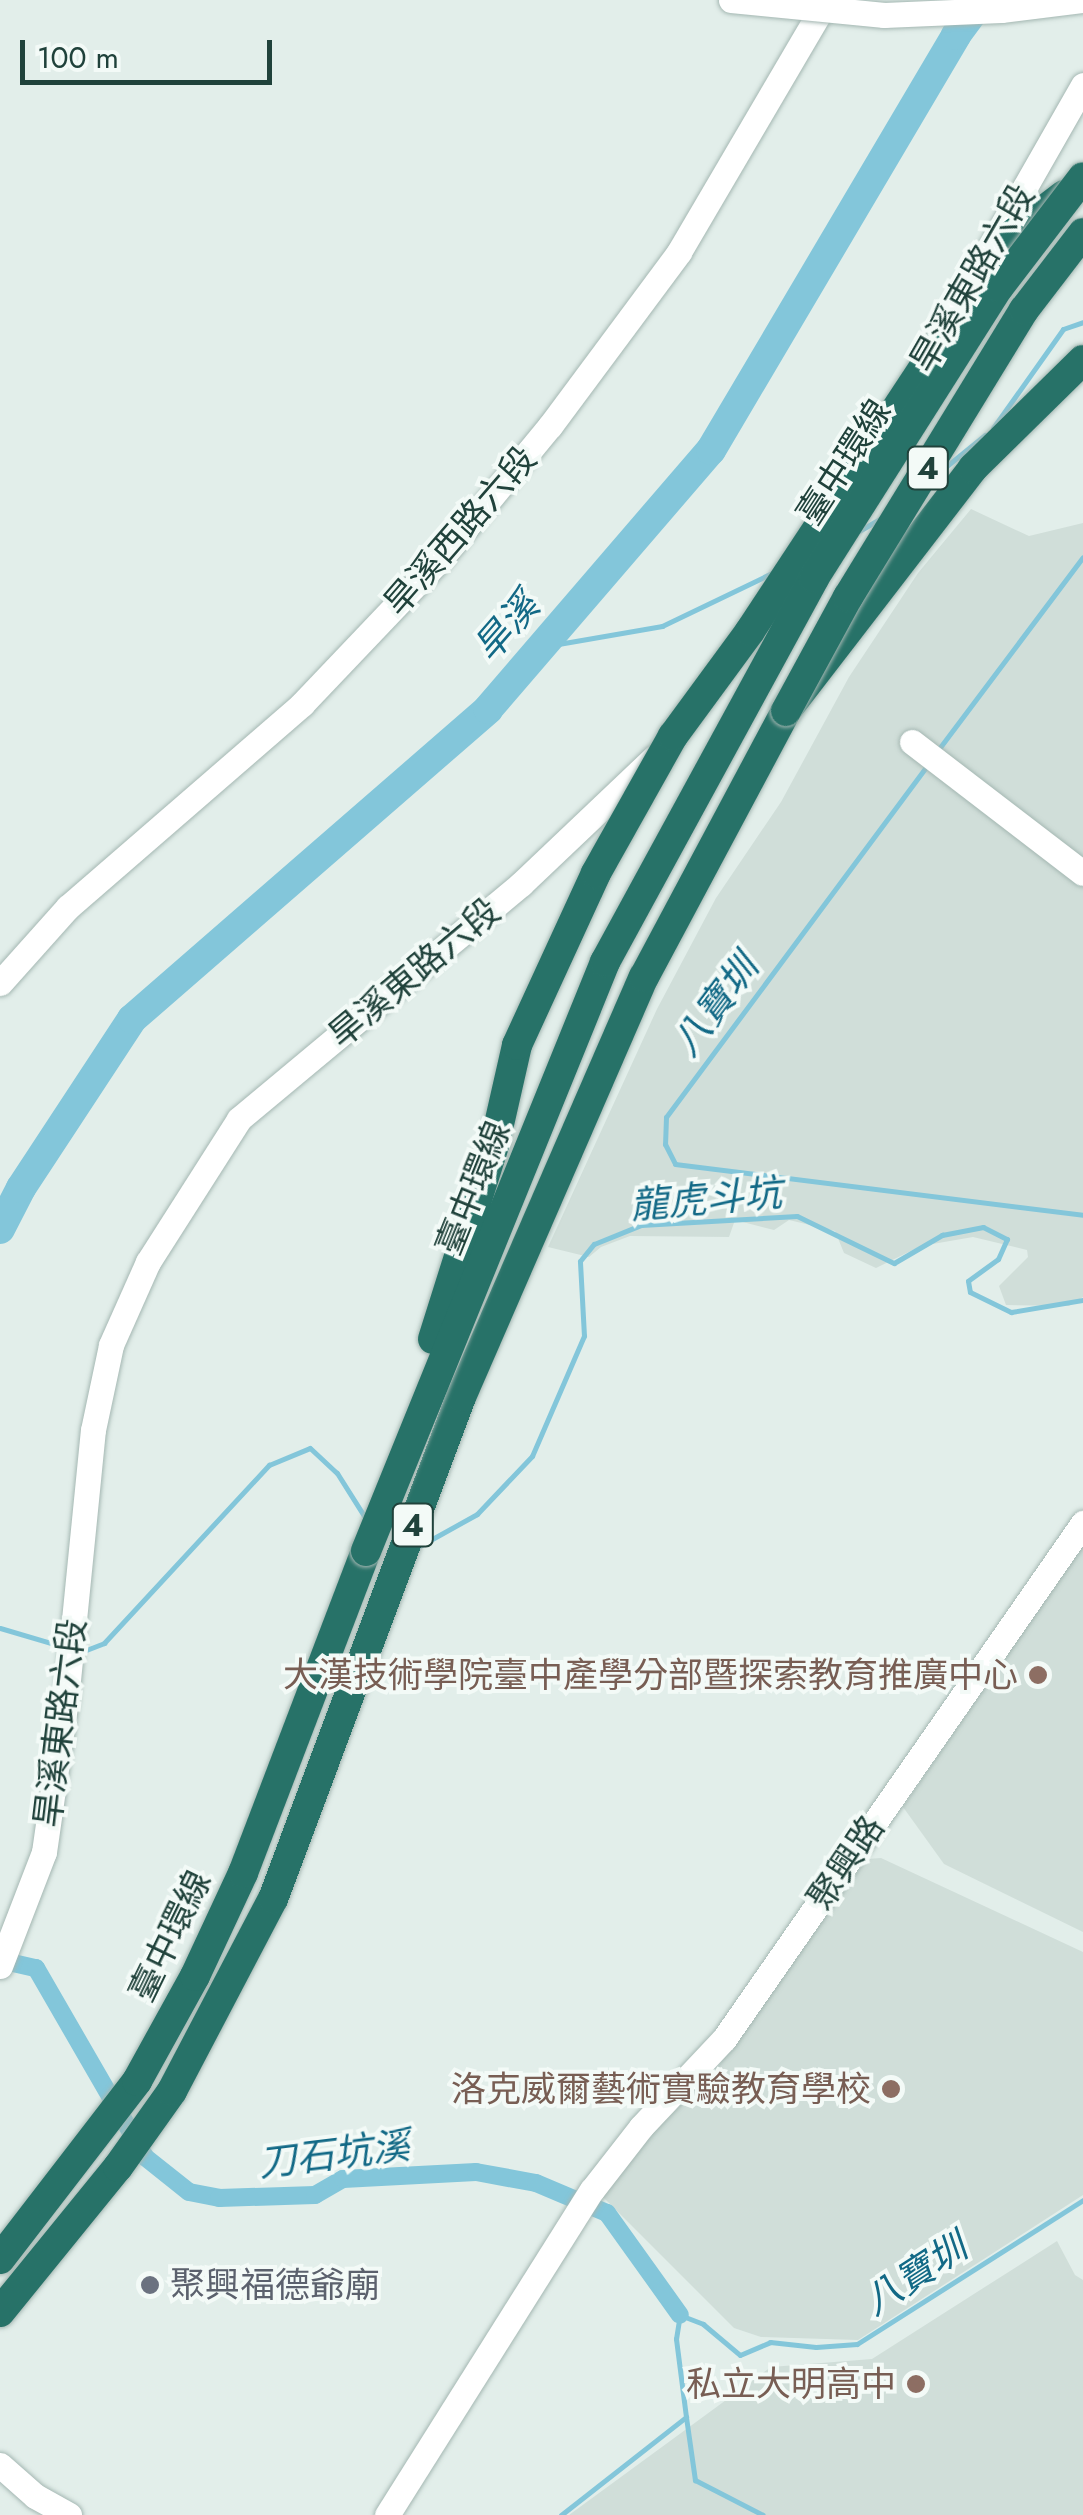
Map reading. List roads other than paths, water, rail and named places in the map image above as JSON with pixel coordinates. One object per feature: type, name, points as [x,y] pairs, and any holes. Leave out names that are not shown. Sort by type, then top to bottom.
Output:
[{"type":"highway","points":[[366,1551],[495,1142],[517,1045],[563,938],[673,736],[750,631],[1014,234],[1083,179]]},
{"type":"highway","name":"臺中環線","points":[[0,2259],[137,2081],[195,1976],[244,1873],[366,1551],[605,962],[814,578],[999,287],[1083,179]]},
{"type":"highway","name":"臺中環線","points":[[0,2312],[118,2166],[172,2090],[273,1899],[469,1378],[644,976],[848,596],[1024,310],[1083,234]]},
{"type":"highway","points":[[879,436],[1035,288],[1083,254]]},
{"type":"highway","points":[[786,712],[973,468],[1083,360]]},
{"type":"street","points":[[730,0],[884,15],[1001,10],[1081,0]]},
{"type":"street","name":"旱溪西路六段","points":[[0,983],[68,908],[302,704],[441,558],[550,426],[680,252],[826,0]]},
{"type":"street","name":"旱溪東路六段","points":[[0,1966],[44,1852],[66,1700],[93,1430],[112,1345],[148,1262],[239,1119],[521,884],[650,762],[723,675],[834,522],[1083,85]]},
{"type":"street","points":[[912,742],[1083,872]]},
{"type":"street","name":"聚興路","points":[[387,2515],[592,2190],[641,2127],[724,2039],[1083,1523]]},
{"type":"street","points":[[0,2464],[35,2496],[69,2515]]},
{"type":"waterway","name":"旱溪","points":[[0,1229],[21,1188],[132,1019],[488,709],[711,450],[956,35],[982,0]]},
{"type":"waterway","points":[[993,428],[1063,329],[1083,322]]},
{"type":"waterway","points":[[943,469],[985,435]]},
{"type":"waterway","points":[[859,531],[880,519]]},
{"type":"waterway","name":"八寶圳","points":[[938,750],[1083,557]]},
{"type":"waterway","points":[[541,647],[662,626],[772,573]]},
{"type":"waterway","name":"八寶圳","points":[[929,763],[666,1117],[665,1144],[675,1164],[1083,1215]]},
{"type":"waterway","name":"龍虎斗坑","points":[[416,1548],[477,1514],[532,1456],[584,1336],[580,1261],[594,1244],[641,1225],[797,1216],[894,1263],[942,1235],[983,1227],[1007,1239],[998,1259],[968,1281],[970,1292],[1011,1312],[1083,1300]]},
{"type":"waterway","name":"龍虎斗坑","points":[[81,1652],[104,1643],[269,1465],[310,1448],[337,1473],[366,1519]]},
{"type":"waterway","name":"龍虎斗坑","points":[[0,1628],[61,1646]]},
{"type":"waterway","name":"刀石坑溪","points":[[0,1960],[36,1968],[145,2157],[189,2192],[219,2198],[315,2195],[343,2179],[476,2172],[536,2183],[607,2213],[680,2315]]},
{"type":"waterway","name":"八寶圳","points":[[561,2515],[686,2417],[676,2339],[680,2315],[703,2324],[740,2355],[770,2342],[816,2347],[857,2344],[1083,2200]]},
{"type":"waterway","name":"刀石坑溪","points":[[686,2417],[695,2480],[763,2515]]},
{"type":"place","name":"大漢技術學院臺中產學分部暨探索教育推廣中心","points":[[1038,1675]]},
{"type":"place","name":"洛克威爾藝術實驗教育學校","points":[[891,2089]]},
{"type":"place","name":"聚興福德爺廟","points":[[150,2285]]},
{"type":"place","name":"私立大明高中","points":[[916,2384]]}]
